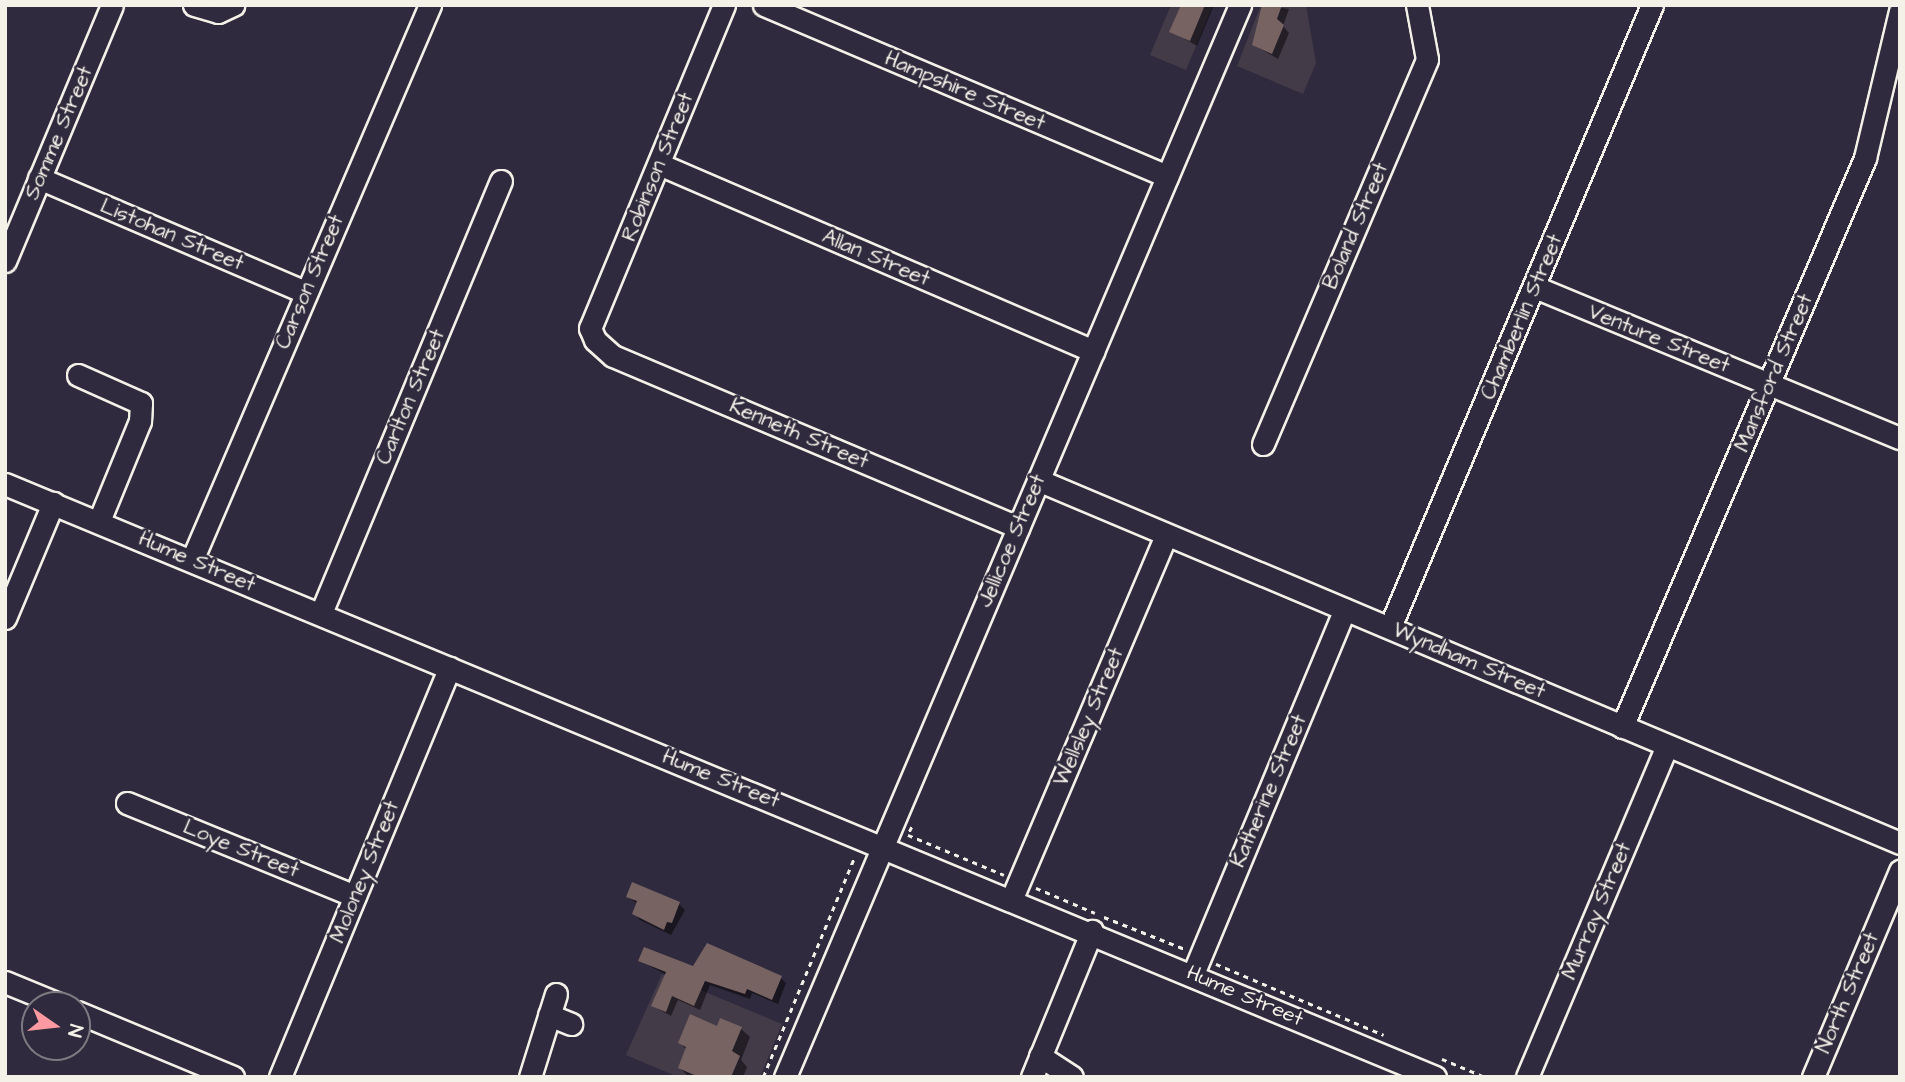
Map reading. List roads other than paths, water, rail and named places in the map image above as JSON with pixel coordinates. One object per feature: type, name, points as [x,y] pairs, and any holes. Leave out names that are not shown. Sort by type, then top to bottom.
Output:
[{"type":"street","name":"Somme Street","points":[[5,261],[15,211],[39,178],[112,5]]},
{"type":"street","points":[[194,5],[211,11],[230,7]]},
{"type":"street","name":"Carson Street","points":[[192,560],[430,5]]},
{"type":"street","name":"Robinson Street","points":[[590,328],[724,5]]},
{"type":"street","name":"Hampshire Street","points":[[764,5],[1167,176]]},
{"type":"street","name":"Jellicoe Street","points":[[785,1077],[1240,5]]},
{"type":"street","name":"Boland Street","points":[[1263,444],[1427,59],[1417,5]]},
{"type":"street","name":"Chamberlin Street","points":[[1390,627],[1652,5]]},
{"type":"street","name":"Mansford Street","points":[[1622,727],[1865,158],[1900,11]]},
{"type":"street","name":"Allan Street","points":[[659,164],[1093,351]]},
{"type":"street","name":"Listohan Street","points":[[39,178],[305,292]]},
{"type":"street","name":"Carlton Street","points":[[321,613],[501,180]]},
{"type":"street","name":"Venture Street","points":[[1535,288],[1900,438]]},
{"type":"street","name":"Kenneth Street","points":[[590,328],[595,340],[613,356],[1018,527]]},
{"type":"street","points":[[78,375],[141,403],[140,421],[99,521]]},
{"type":"street","name":"Wyndham Street","points":[[1038,480],[1900,843]]},
{"type":"street","name":"Hume Street","points":[[5,484],[1092,931],[1430,1076]]},
{"type":"street","points":[[5,618],[52,503]]},
{"type":"street","name":"Wellsley Street","points":[[1012,898],[1166,535]]},
{"type":"street","name":"Katherine Street","points":[[1193,974],[1345,609]]},
{"type":"street","name":"Moloney Street","points":[[281,1077],[449,668]]},
{"type":"street","name":"Murray Street","points":[[1527,1077],[1667,746]]},
{"type":"street","name":"Loye Street","points":[[127,803],[355,896]]},
{"type":"street","name":"North Street","points":[[1813,1077],[1900,872]]},
{"type":"street","points":[[1032,1077],[1092,931]]},
{"type":"street","points":[[5,982],[27,991]]},
{"type":"street","points":[[530,1077],[556,995]]},
{"type":"street","points":[[548,1015],[571,1024]]},
{"type":"street","points":[[91,1018],[233,1077]]},
{"type":"street","points":[[1040,1056],[1072,1077]]}]
